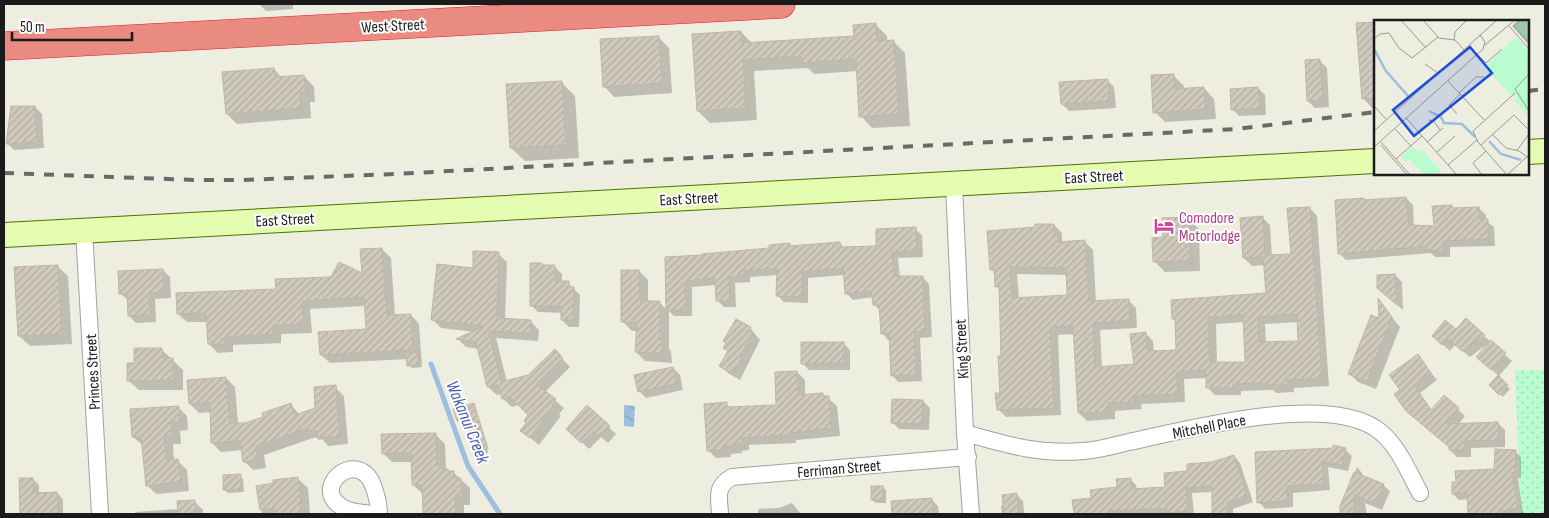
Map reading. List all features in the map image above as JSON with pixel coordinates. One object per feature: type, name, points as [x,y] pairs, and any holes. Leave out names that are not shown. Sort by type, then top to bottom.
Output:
[{"type":"highway","name":"West Street","points":[[4,46],[781,4]]},
{"type":"main road","points":[[1529,152],[1545,150]]},
{"type":"main road","name":"East Street","points":[[4,235],[1374,161]]},
{"type":"street","name":"King Street","points":[[954,184],[965,433],[971,514]]},
{"type":"street","name":"Princes Street","points":[[84,230],[100,514]]},
{"type":"street","name":"Mitchell Place","points":[[965,433],[1028,450],[1087,451],[1194,428],[1255,418],[1334,414],[1361,421],[1376,429],[1385,437],[1398,453],[1420,493]]},
{"type":"street","name":"Ferriman Street","points":[[720,514],[719,492],[722,483],[732,477],[968,457]]},
{"type":"street","points":[[372,514],[351,511],[337,504],[331,494],[332,485],[336,476],[342,471],[350,469],[363,472],[372,482],[379,505],[378,514]]},
{"type":"green space","points":[[1515,370],[1545,370],[1545,514],[1521,514]]},
{"type":"water","points":[[624,405],[635,406],[634,427],[624,426]]},
{"type":"building","points":[[1374,22],[1374,98],[1362,99],[1356,23]]},
{"type":"building","points":[[876,23],[877,41],[894,40],[899,114],[859,117],[856,59],[801,63],[801,56],[743,60],[746,108],[697,111],[692,34],[741,31],[742,43],[854,36],[853,25]]},
{"type":"building","points":[[659,36],[662,83],[603,87],[600,39]]},
{"type":"building","points":[[1320,59],[1323,100],[1307,101],[1305,60]]},
{"type":"building","points":[[274,68],[275,77],[304,75],[306,92],[300,92],[301,108],[226,114],[222,72]]},
{"type":"building","points":[[1174,74],[1175,89],[1204,87],[1206,109],[1153,113],[1151,75]]},
{"type":"building","points":[[1108,79],[1109,101],[1061,104],[1059,82]]},
{"type":"building","points":[[562,81],[566,145],[510,148],[506,84]]},
{"type":"building","points":[[1258,87],[1260,108],[1231,110],[1230,89]]},
{"type":"building","points":[[11,106],[35,106],[37,142],[6,144]]},
{"type":"building","points":[[1406,197],[1409,225],[1434,226],[1432,206],[1452,205],[1453,208],[1479,207],[1480,219],[1488,219],[1488,239],[1443,241],[1443,251],[1427,250],[1427,246],[1338,254],[1335,200]]},
{"type":"building","points":[[1310,207],[1322,379],[1287,380],[1287,385],[1267,385],[1267,383],[1234,384],[1234,388],[1206,388],[1206,370],[1177,372],[1178,394],[1134,396],[1134,402],[1108,403],[1108,412],[1078,413],[1073,326],[1050,327],[1054,408],[997,410],[995,393],[1000,393],[998,356],[1001,356],[999,286],[995,287],[994,269],[990,270],[987,231],[1035,227],[1035,224],[1054,224],[1054,236],[1058,236],[1058,242],[1085,240],[1089,301],[1129,299],[1130,321],[1093,323],[1095,367],[1134,364],[1130,334],[1146,332],[1148,351],[1176,350],[1175,319],[1172,319],[1171,300],[1266,293],[1263,257],[1243,258],[1240,218],[1263,216],[1265,255],[1291,254],[1287,208]],"holes":[[[1010,267],[1066,268],[1067,295],[1012,298]],[[1297,314],[1298,341],[1259,342],[1258,317]],[[1243,315],[1245,362],[1210,362],[1208,317]]]},
{"type":"building","points":[[1189,217],[1190,261],[1153,262],[1152,238],[1163,237],[1162,218]]},
{"type":"building","points":[[916,227],[917,251],[892,252],[894,276],[923,276],[925,331],[914,332],[916,375],[891,376],[889,333],[881,334],[879,305],[873,305],[871,291],[845,294],[843,268],[802,272],[802,297],[776,296],[777,268],[744,271],[744,275],[729,277],[730,301],[716,301],[715,278],[685,281],[686,310],[666,310],[665,257],[769,248],[769,245],[790,243],[790,246],[840,242],[841,247],[876,246],[876,229]]},
{"type":"building","points":[[382,248],[387,315],[411,314],[413,350],[320,355],[318,332],[366,329],[364,297],[302,301],[304,324],[272,326],[273,334],[225,337],[225,344],[208,344],[206,313],[177,314],[176,293],[276,289],[275,279],[331,277],[339,262],[362,273],[360,249]]},
{"type":"building","points":[[473,251],[499,252],[497,320],[500,318],[531,320],[530,333],[489,331],[501,382],[528,375],[555,349],[563,358],[536,384],[556,399],[530,438],[520,431],[526,423],[524,421],[528,415],[510,397],[502,399],[498,385],[487,387],[476,342],[456,339],[484,326],[431,320],[437,264],[473,268]]},
{"type":"building","points":[[530,263],[555,265],[555,281],[569,281],[569,287],[574,287],[573,320],[561,320],[561,306],[530,306]]},
{"type":"building","points":[[58,265],[62,334],[18,336],[14,267]]},
{"type":"building","points":[[163,269],[164,292],[149,293],[150,315],[128,316],[127,294],[119,294],[118,271]]},
{"type":"building","points":[[621,270],[639,270],[640,301],[660,301],[660,340],[662,340],[663,354],[635,352],[637,322],[621,322]]},
{"type":"building","points":[[1395,274],[1397,305],[1377,288],[1377,275]]},
{"type":"building","points":[[1378,298],[1392,317],[1367,381],[1348,374],[1371,315],[1379,318]]},
{"type":"building","points":[[1466,318],[1485,335],[1462,351],[1448,339],[1442,345],[1432,336],[1445,320],[1456,329]]},
{"type":"building","points":[[736,319],[751,327],[749,330],[753,332],[740,357],[742,358],[732,374],[719,366],[728,351],[723,348],[726,343],[723,341]]},
{"type":"building","points":[[1491,340],[1506,353],[1491,370],[1476,357]]},
{"type":"building","points":[[801,342],[844,342],[844,363],[801,364]]},
{"type":"building","points":[[134,348],[162,348],[162,358],[173,358],[174,380],[127,381],[127,363],[134,363]]},
{"type":"building","points":[[418,352],[419,365],[407,366],[406,353]]},
{"type":"building","points":[[1418,354],[1431,373],[1414,385],[1431,410],[1444,395],[1459,408],[1446,424],[1498,422],[1499,440],[1465,441],[1465,450],[1449,450],[1449,447],[1406,411],[1394,394],[1400,390],[1389,375]]},
{"type":"building","points":[[673,367],[677,384],[638,392],[634,375]]},
{"type":"building","points":[[797,371],[798,395],[823,393],[823,396],[829,396],[832,428],[788,433],[788,435],[741,438],[742,443],[734,443],[734,446],[723,446],[723,450],[707,451],[704,404],[727,402],[727,407],[776,405],[775,372]]},
{"type":"building","points":[[1498,375],[1508,385],[1499,395],[1489,385]]},
{"type":"building","points":[[226,377],[230,423],[245,423],[263,417],[262,413],[291,403],[295,415],[315,408],[314,387],[336,385],[340,436],[318,438],[317,431],[309,431],[308,428],[256,446],[258,460],[243,462],[240,441],[211,443],[210,403],[189,404],[187,380]]},
{"type":"building","points":[[892,399],[923,400],[922,424],[891,423]]},
{"type":"building","points":[[474,403],[488,449],[480,452],[465,418],[457,421],[453,409]]},
{"type":"building","points":[[587,405],[610,426],[601,437],[594,431],[581,443],[566,429]]},
{"type":"building","points":[[179,406],[179,422],[171,422],[172,435],[164,436],[167,460],[178,459],[181,482],[146,486],[141,437],[132,437],[130,409]]},
{"type":"building","points":[[436,433],[437,466],[441,465],[441,469],[454,471],[454,478],[461,478],[462,496],[455,497],[456,513],[423,514],[422,485],[412,485],[411,453],[382,454],[381,434]]},
{"type":"building","points":[[1333,445],[1346,448],[1342,465],[1322,461],[1324,484],[1287,486],[1287,501],[1257,503],[1255,452],[1333,448]]},
{"type":"building","points":[[1495,449],[1516,450],[1515,473],[1512,472],[1518,508],[1502,511],[1502,514],[1468,514],[1467,493],[1452,494],[1452,482],[1456,482],[1455,471],[1494,469]]},
{"type":"building","points":[[1234,455],[1247,496],[1227,503],[1227,514],[1212,514],[1212,486],[1186,488],[1188,511],[1167,513],[1167,508],[1107,511],[1107,514],[1074,514],[1072,500],[1091,498],[1090,490],[1117,487],[1116,479],[1131,478],[1131,489],[1165,487],[1164,473],[1187,471],[1187,464],[1212,462]]},
{"type":"building","points":[[1354,472],[1384,484],[1376,504],[1354,495],[1354,514],[1340,514],[1340,506]]},
{"type":"building","points":[[241,474],[241,490],[223,490],[223,475]]},
{"type":"building","points":[[298,477],[301,514],[275,514],[274,508],[260,510],[256,486],[273,483],[273,480]]},
{"type":"building","points":[[19,478],[33,478],[34,493],[57,492],[58,513],[20,514]]},
{"type":"building","points":[[871,486],[883,486],[883,500],[871,500]]},
{"type":"building","points":[[1017,493],[1019,514],[1004,514],[1002,495]]},
{"type":"building","points":[[932,498],[933,514],[892,514],[891,501]]},
{"type":"building","points":[[195,500],[196,514],[178,514],[177,501]]},
{"type":"waterway","name":"Wakanui Creek","points":[[431,364],[468,466],[500,514]]},
{"type":"railway","points":[[1529,91],[1545,89]]},
{"type":"railway","points":[[4,173],[195,180],[394,174],[1237,129],[1374,112]]},
{"type":"place","name":"Comodore Motorlodge","points":[[1164,226]]}]
